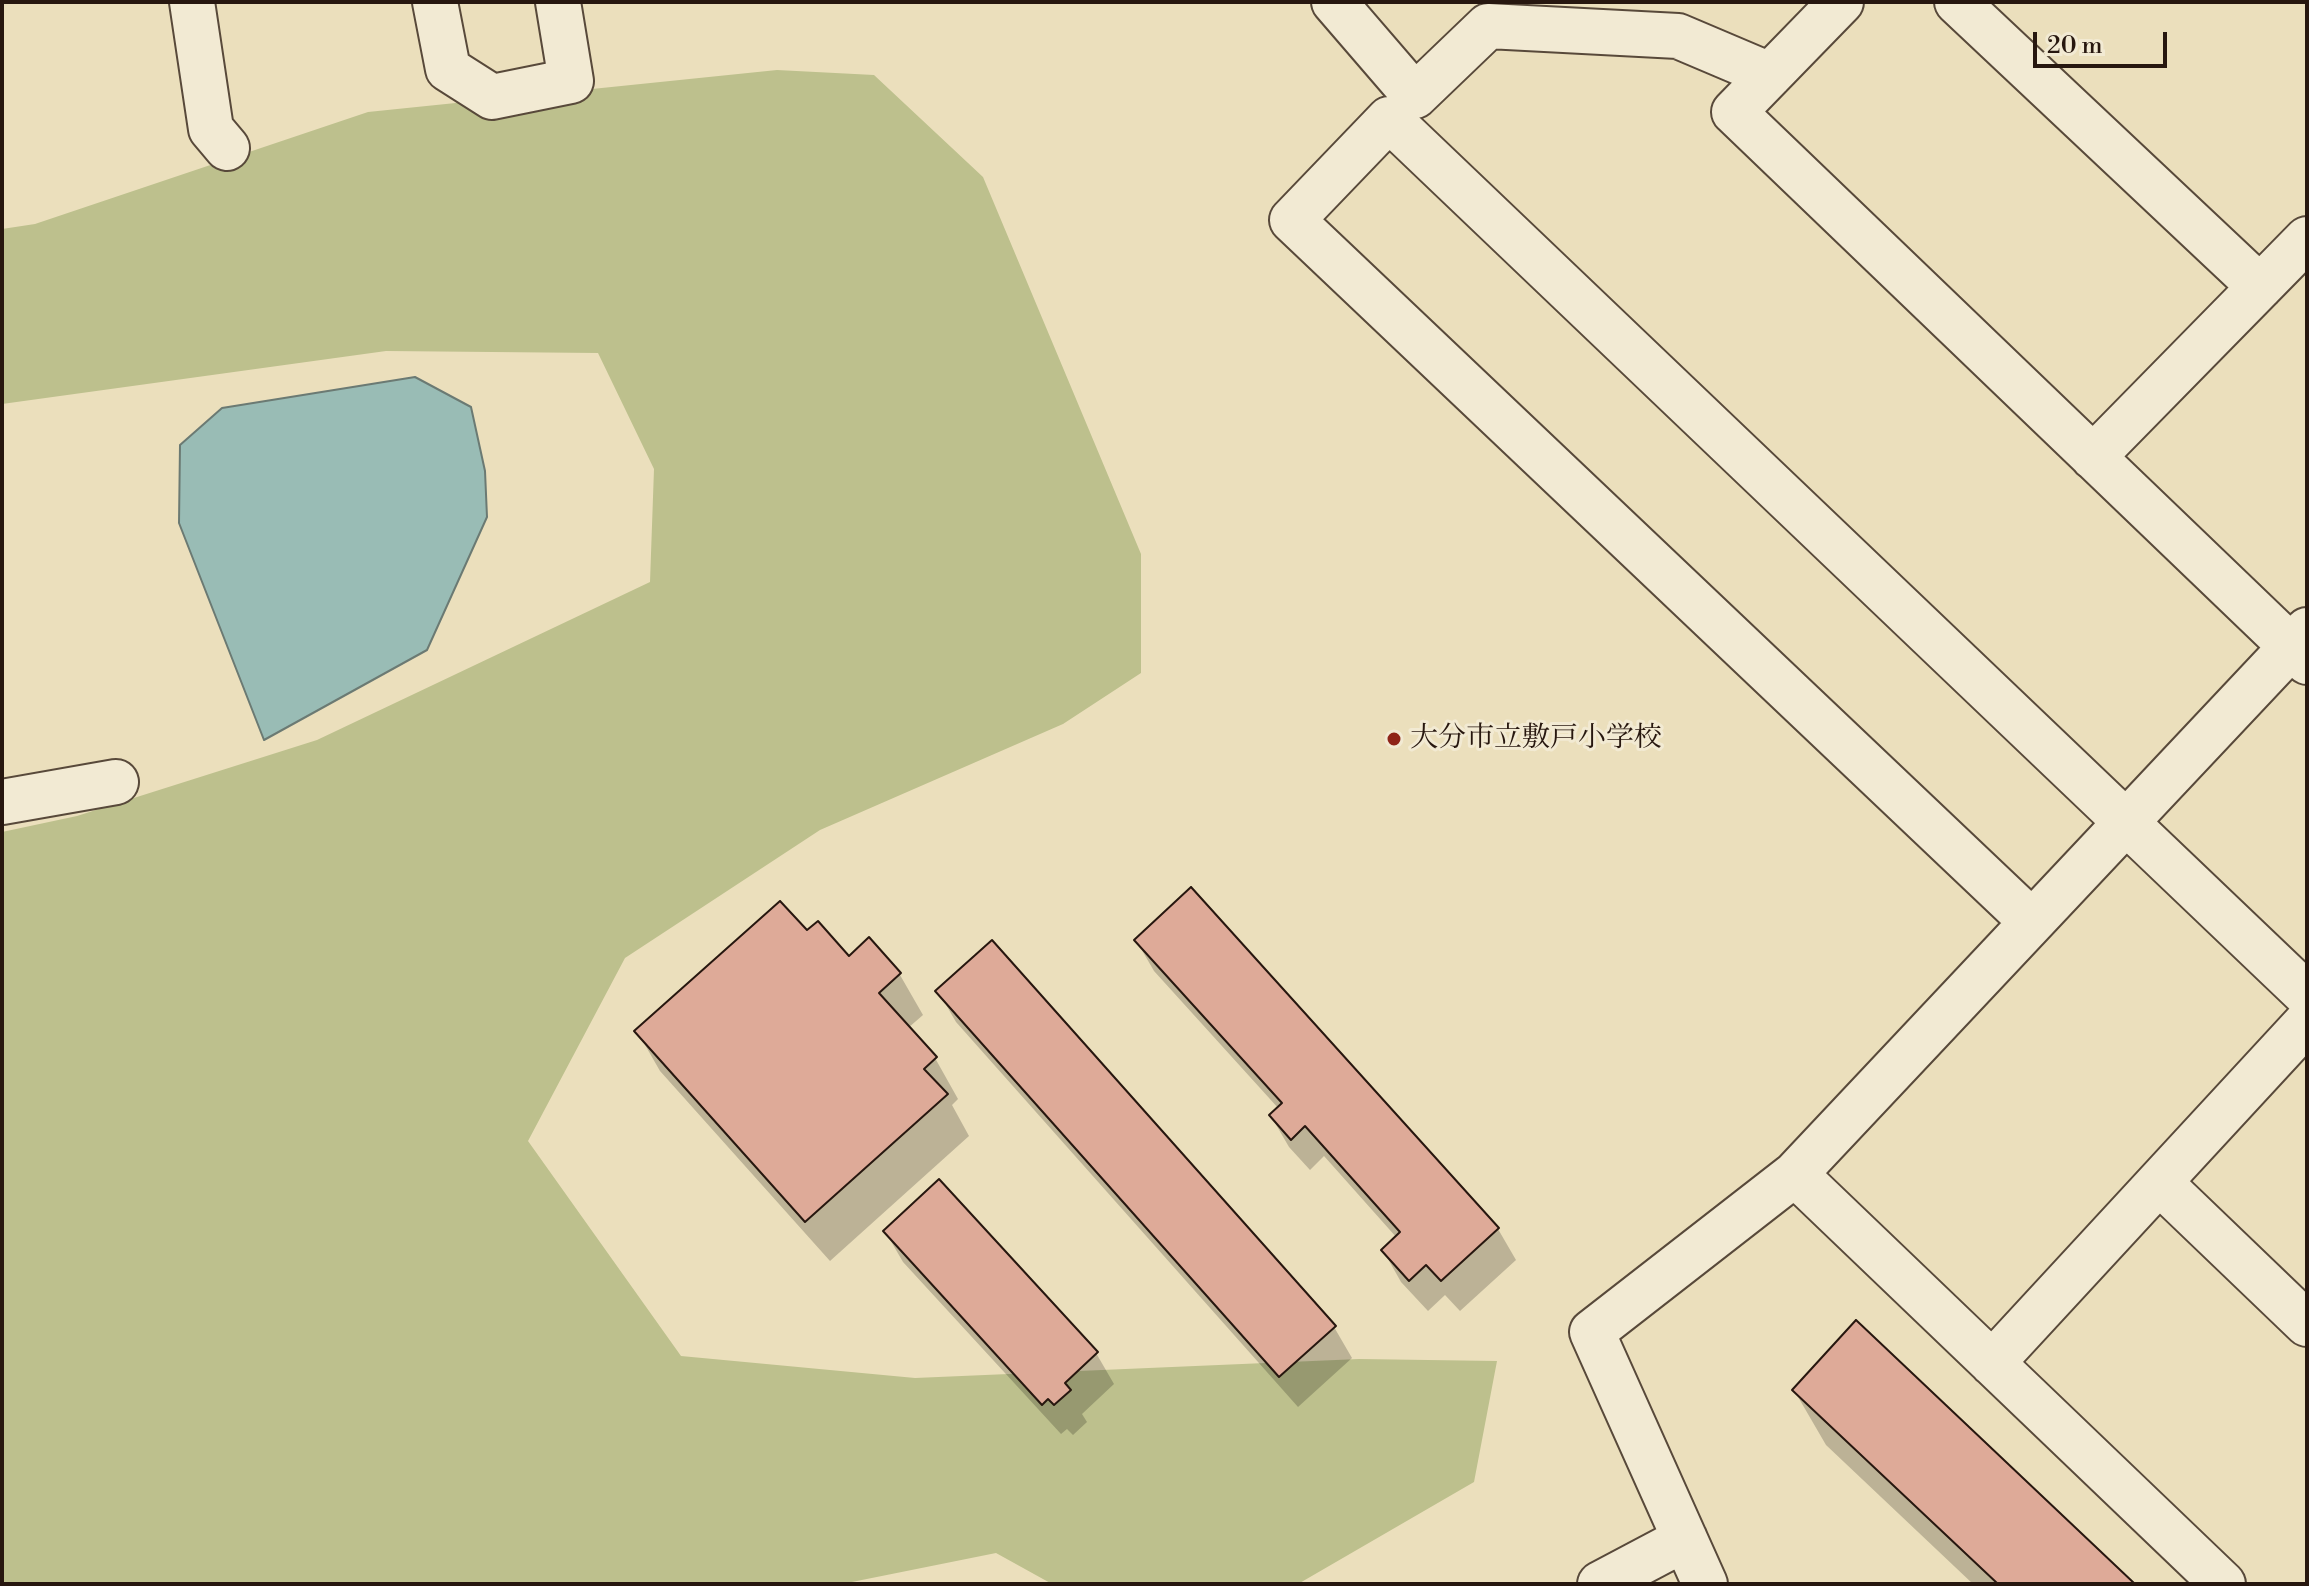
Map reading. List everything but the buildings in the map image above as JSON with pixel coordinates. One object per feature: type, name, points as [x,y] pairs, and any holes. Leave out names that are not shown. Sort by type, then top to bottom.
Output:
[{"type":"street","points":[[192,2],[211,129],[227,148]]},
{"type":"street","points":[[435,2],[448,69],[492,97],[571,81],[558,2]]},
{"type":"street","points":[[1334,2],[1415,96],[1488,26],[1678,36],[1770,75]]},
{"type":"street","points":[[1705,1584],[1592,1332],[1795,1174],[2126,822],[2302,646],[2093,457],[1734,112],[1841,2]]},
{"type":"street","points":[[1957,2],[2260,287]]},
{"type":"street","points":[[2032,922],[1292,220],[1389,119],[2307,995]]},
{"type":"street","points":[[2093,457],[2307,239]]},
{"type":"street","points":[[2,802],[116,782]]},
{"type":"street","points":[[1992,1363],[2307,1022]]},
{"type":"street","points":[[1795,1174],[2223,1584]]},
{"type":"street","points":[[2160,1183],[2307,1324]]},
{"type":"street","points":[[1600,1584],[1685,1539]]},
{"type":"green space","points":[[777,70],[874,75],[983,177],[1141,554],[1141,673],[1063,724],[820,830],[625,958],[528,1141],[681,1356],[915,1378],[1359,1359],[1497,1361],[1474,1482],[1298,1584],[1052,1584],[996,1553],[842,1584],[2,1584],[2,832],[77,816],[317,740],[650,582],[654,469],[598,353],[386,351],[2,404],[2,229],[35,224],[368,112]]},
{"type":"water","points":[[415,377],[471,407],[485,471],[487,517],[427,650],[264,740],[179,523],[180,445],[222,408]]},
{"type":"place","name":"大分市立敷戸小学校","points":[[1394,739]]}]
